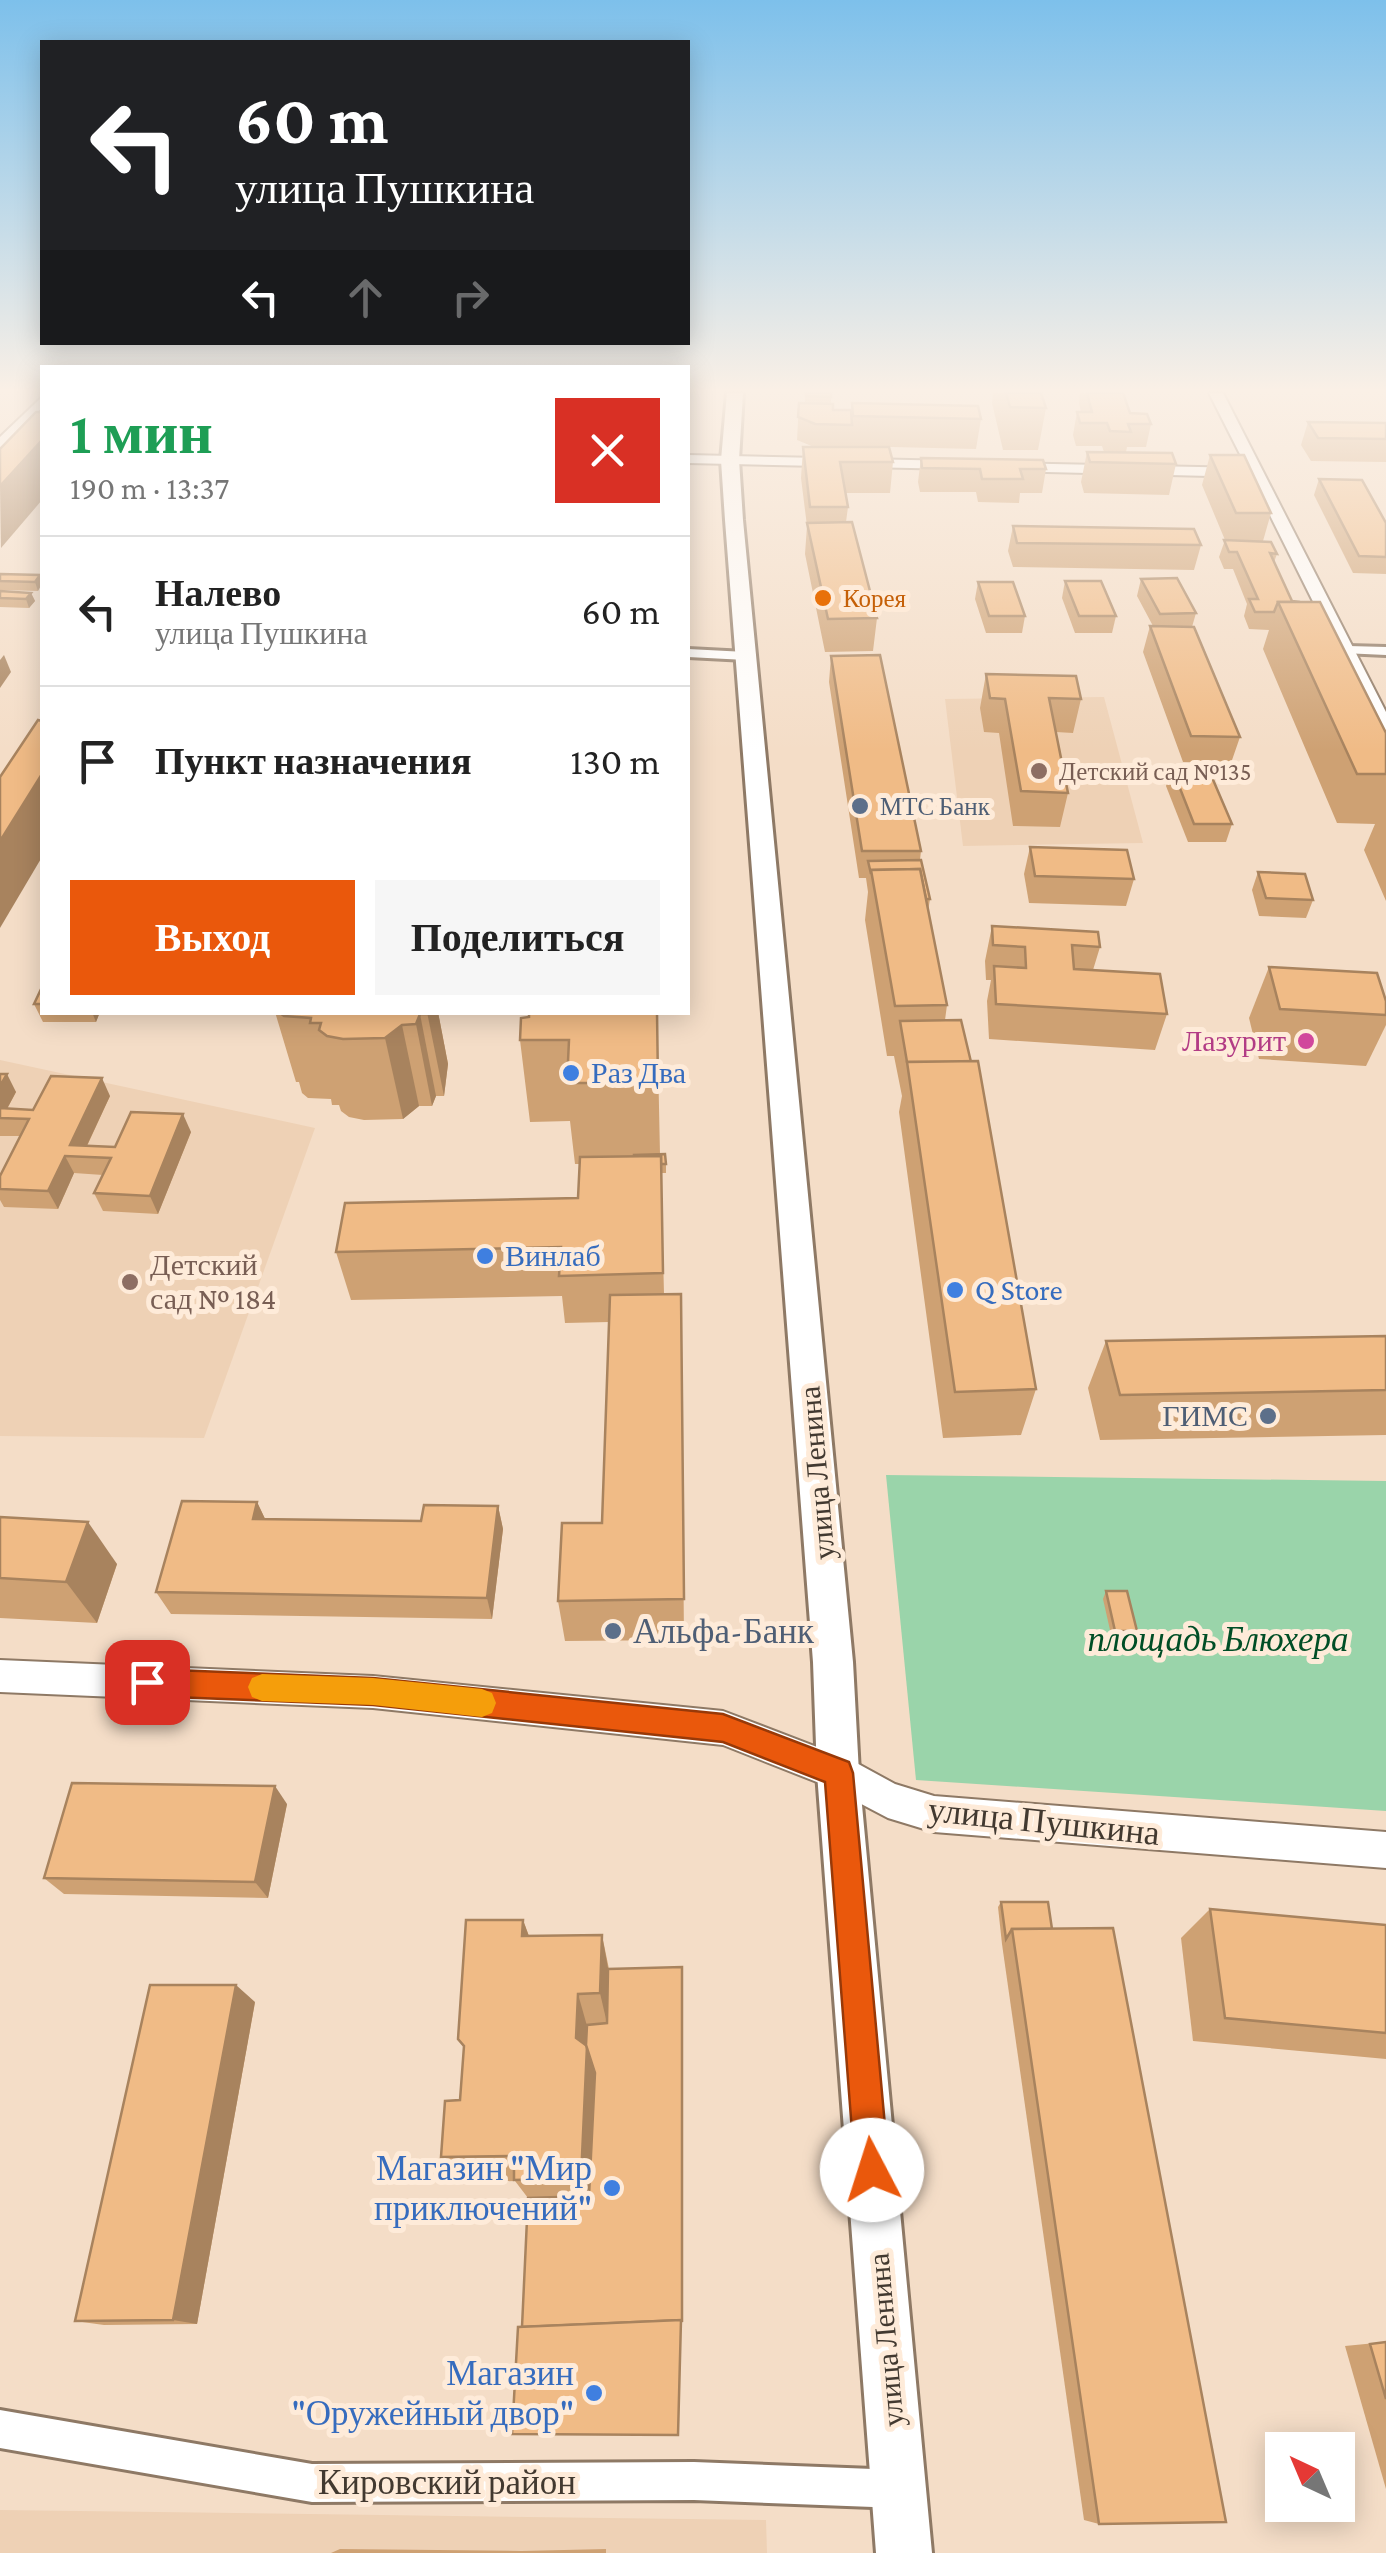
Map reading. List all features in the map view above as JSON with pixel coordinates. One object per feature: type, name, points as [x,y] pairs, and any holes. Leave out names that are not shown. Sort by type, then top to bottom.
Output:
[{"type":"main road","name":"улица Ленина","points":[[734,512],[833,1662],[838,1773],[904,2553]]},
{"type":"street","points":[[1277,512],[1386,730]]},
{"type":"street","points":[[1348,650],[1386,651]]},
{"type":"street","points":[[690,653],[746,656]]},
{"type":"street","name":"улица Пушкина","points":[[0,1676],[373,1692],[723,1728],[838,1773],[888,1800],[934,1814],[1386,1850]]},
{"type":"street","name":"Кировский район","points":[[0,2429],[312,2484],[694,2481],[899,2488]]},
{"type":"shaded area","name":"Детский сад №135","points":[[1104,697],[1143,843],[963,846],[945,699]]},
{"type":"shaded area","name":"Детский сад № 184","points":[[0,1060],[315,1128],[204,1438],[0,1436]]},
{"type":"shaded area","points":[[0,2510],[766,2520],[767,2553],[0,2553]]},
{"type":"green space","name":"площадь Блюхера","points":[[886,1475],[1386,1481],[1386,1811],[916,1780]]},
{"type":"building","points":[[1336,512],[1380,512],[1386,523],[1386,557],[1359,556]]},
{"type":"building","points":[[852,522],[877,618],[828,619],[807,523]]},
{"type":"building","points":[[1013,526],[1194,529],[1201,545],[1017,543]]},
{"type":"building","points":[[1224,540],[1271,542],[1277,554],[1270,553],[1292,601],[1300,602],[1278,602],[1274,612],[1255,612],[1249,599],[1258,599],[1237,552],[1229,552]]},
{"type":"building","points":[[0,574],[40,575],[35,582],[0,581]]},
{"type":"building","points":[[1177,578],[1196,613],[1160,614],[1141,579]]},
{"type":"building","points":[[1065,581],[1101,581],[1116,616],[1079,616]]},
{"type":"building","points":[[978,582],[1013,582],[1025,616],[989,616]]},
{"type":"building","points":[[0,591],[31,593],[26,599],[0,598]]},
{"type":"building","points":[[1278,602],[1320,602],[1386,733],[1386,774],[1357,774]]},
{"type":"building","points":[[1150,626],[1194,627],[1240,737],[1191,736]]},
{"type":"building","points":[[880,655],[921,851],[862,851],[831,656]]},
{"type":"building","points":[[986,674],[1076,676],[1081,699],[1049,698],[1068,793],[1021,791],[1005,699],[990,698]]},
{"type":"building","points":[[40,720],[40,777],[0,841],[0,777]]},
{"type":"building","points":[[1172,768],[1208,768],[1232,824],[1194,824]]},
{"type":"building","points":[[1030,847],[1127,850],[1134,879],[1035,876]]},
{"type":"building","points":[[921,860],[930,899],[926,899],[920,869],[871,870],[871,874],[868,861]]},
{"type":"building","points":[[920,869],[947,1005],[895,1006],[871,870]]},
{"type":"building","points":[[1258,872],[1305,874],[1313,900],[1266,898]]},
{"type":"building","points":[[992,926],[1098,932],[1100,947],[1072,945],[1074,969],[1160,974],[1167,1014],[996,1004],[994,966],[1026,968],[1025,947],[993,945]]},
{"type":"building","points":[[1269,967],[1377,973],[1386,1015],[1280,1009]]},
{"type":"building","points":[[420,1015],[416,1024],[402,1025],[385,1038],[343,1039],[327,1036],[319,1030],[321,1023],[310,1023],[311,1018],[284,1016]]},
{"type":"building","points":[[657,1015],[658,1083],[567,1083],[569,1040],[520,1040],[521,1018]]},
{"type":"building","points":[[961,1020],[971,1062],[907,1062],[900,1021]]},
{"type":"building","points":[[978,1061],[1036,1389],[955,1392],[907,1062]]},
{"type":"building","points":[[51,1076],[102,1078],[70,1145],[115,1147],[131,1112],[183,1114],[150,1196],[94,1193],[111,1158],[65,1156],[48,1191],[0,1189],[0,1176],[29,1119],[0,1118],[0,1108],[33,1110]]},
{"type":"building","points":[[665,1154],[666,1164],[661,1164],[661,1156],[634,1156],[634,1155]]},
{"type":"building","points":[[661,1156],[663,1273],[559,1276],[561,1247],[336,1252],[345,1203],[578,1198],[580,1157]]},
{"type":"building","points":[[681,1294],[684,1599],[558,1601],[562,1523],[602,1523],[610,1295]]},
{"type":"building","points":[[1386,1336],[1386,1390],[1120,1395],[1106,1341]]},
{"type":"building","points":[[182,1501],[257,1502],[253,1519],[421,1521],[424,1505],[498,1506],[487,1598],[156,1592]]},
{"type":"building","points":[[0,1517],[88,1522],[66,1582],[0,1578]]},
{"type":"building","points":[[1106,1591],[1127,1591],[1137,1631],[1115,1631]]},
{"type":"building","points":[[72,1783],[275,1786],[255,1882],[44,1878]]},
{"type":"building","points":[[1001,1902],[1048,1902],[1052,1929],[1012,1929],[1006,1939]]},
{"type":"building","points":[[1210,1909],[1386,1925],[1386,2033],[1225,2018]]},
{"type":"building","points":[[466,1920],[523,1920],[522,1936],[602,1935],[600,1993],[578,1994],[576,2038],[587,2046],[581,2178],[514,2180],[514,2156],[441,2157],[445,2101],[460,2100],[464,2046],[458,2039]]},
{"type":"building","points":[[1113,1928],[1226,2522],[1099,2524],[1012,1929]]},
{"type":"building","points":[[682,1967],[682,2322],[522,2327],[528,2198],[589,2196],[595,2073],[586,2045],[587,2025],[607,2023],[608,1969]]},
{"type":"building","points":[[150,1985],[236,1985],[173,2320],[75,2321]]},
{"type":"building","points":[[681,2320],[678,2435],[512,2434],[518,2327]]},
{"type":"building","points":[[1386,2342],[1386,2399],[1370,2344]]},
{"type":"slow traffic","points":[[262,1687],[373,1692],[482,1703]]},
{"type":"place","name":"Корея","points":[[823,598]]},
{"type":"place","name":"Детский сад №135","points":[[1039,771]]},
{"type":"place","name":"МТС Банк","points":[[860,806]]},
{"type":"place","name":"Лазурит","points":[[1306,1041]]},
{"type":"place","name":"Раз Два","points":[[571,1073]]},
{"type":"place","name":"Винлаб","points":[[485,1256]]},
{"type":"place","name":"Детский сад № 184","points":[[130,1282]]},
{"type":"place","name":"Q Store","points":[[955,1290]]},
{"type":"place","name":"ГИМС","points":[[1268,1416]]},
{"type":"place","name":"Альфа-Банк","points":[[613,1631]]},
{"type":"place","name":"Магазин \"Мир приключений\"","points":[[612,2188]]},
{"type":"place","name":"Магазин \"Оружейный двор\"","points":[[594,2393]]},
{"type":"route","points":[[147,1682],[373,1692],[723,1728],[838,1773],[872,2170]]}]
